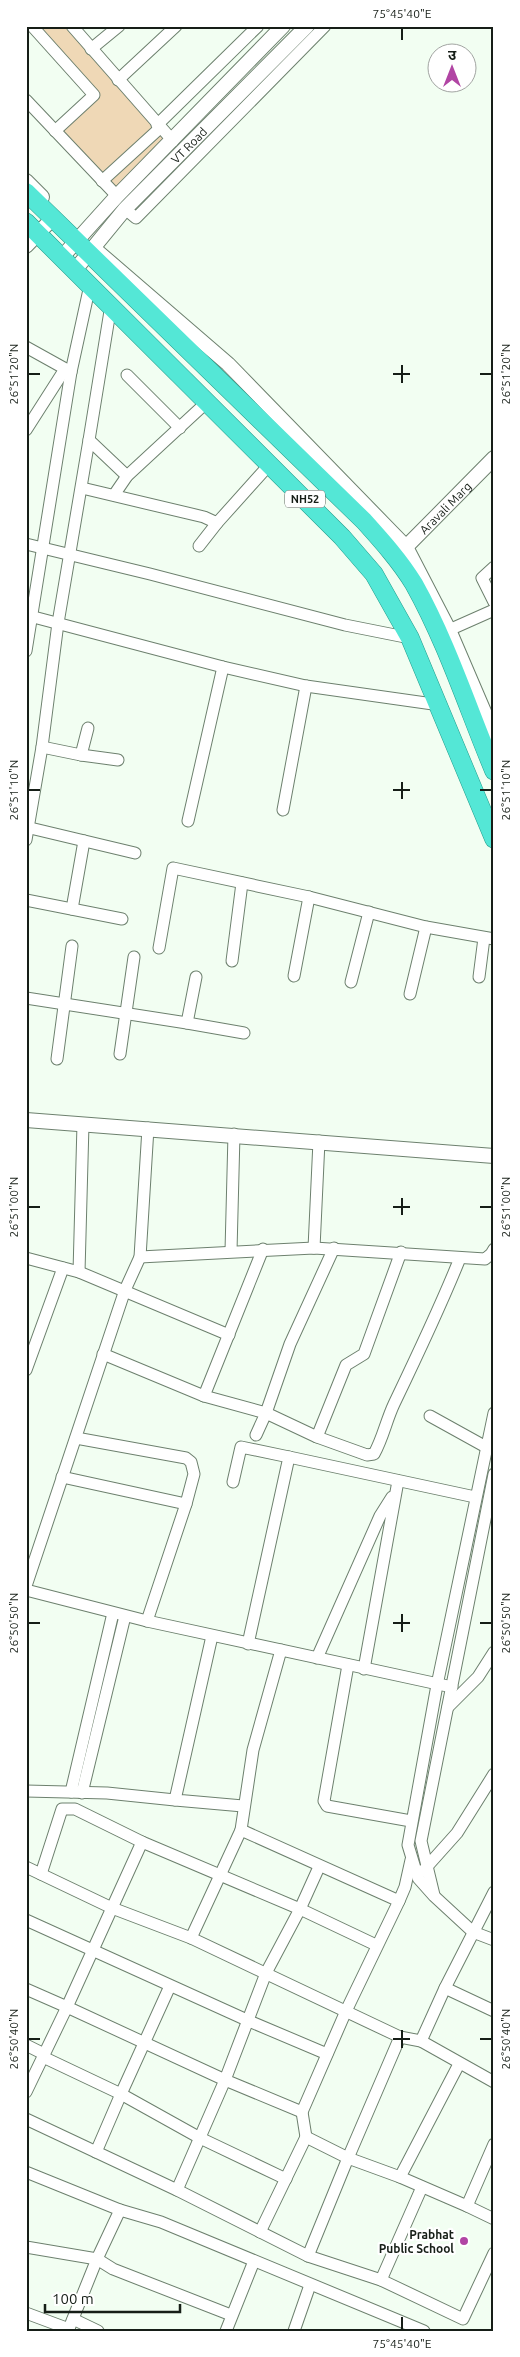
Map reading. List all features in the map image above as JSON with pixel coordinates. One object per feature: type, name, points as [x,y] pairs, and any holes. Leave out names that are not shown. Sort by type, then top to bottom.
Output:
[{"type":"highway","name":"NH52","points":[[26,192],[91,250],[364,521],[401,552],[413,583],[431,617],[494,771]]},
{"type":"highway","name":"NH52","points":[[30,234],[62,257],[358,554],[390,599],[410,638],[440,705],[494,839]]},
{"type":"street","points":[[32,26],[94,94],[55,131]]},
{"type":"street","points":[[72,26],[172,141]]},
{"type":"street","points":[[91,49],[119,26]]},
{"type":"street","points":[[118,80],[176,26]]},
{"type":"street","points":[[102,181],[258,26]]},
{"type":"street","name":"VT Road","points":[[62,257],[117,196],[283,26]]},
{"type":"street","name":"VT Road","points":[[75,270],[125,210],[307,26]]},
{"type":"street","points":[[125,210],[136,218],[326,26]]},
{"type":"street","points":[[26,100],[117,196]]},
{"type":"street","points":[[26,181],[77,239]]},
{"type":"street","points":[[30,234],[53,218]]},
{"type":"street","points":[[26,651],[29,616],[43,549],[68,371],[90,285]]},
{"type":"street","points":[[26,840],[42,747],[58,623],[111,305]]},
{"type":"street","points":[[26,347],[68,371]]},
{"type":"street","points":[[26,430],[68,371]]},
{"type":"street","points":[[127,375],[180,428]]},
{"type":"street","points":[[114,495],[128,476],[207,402]]},
{"type":"street","points":[[89,440],[128,476]]},
{"type":"street","name":"Aravali Marg","points":[[401,552],[494,458]]},
{"type":"street","points":[[199,546],[270,464]]},
{"type":"street","points":[[82,488],[204,517],[217,523]]},
{"type":"street","points":[[26,544],[69,556],[150,574],[352,627],[410,638]]},
{"type":"street","points":[[401,552],[449,630],[494,735]]},
{"type":"street","points":[[494,567],[482,578],[494,602]]},
{"type":"street","points":[[449,630],[494,610]]},
{"type":"street","points":[[29,616],[223,667],[306,686],[440,705]]},
{"type":"street","points":[[188,820],[223,667]]},
{"type":"street","points":[[283,810],[306,686]]},
{"type":"street","points":[[81,755],[88,728]]},
{"type":"street","points":[[42,747],[118,760]]},
{"type":"street","points":[[27,827],[135,853]]},
{"type":"street","points":[[72,909],[84,841]]},
{"type":"street","points":[[160,948],[173,868],[309,897],[426,927],[489,938],[479,977]]},
{"type":"street","points":[[232,961],[242,883]]},
{"type":"street","points":[[294,976],[309,897]]},
{"type":"street","points":[[26,900],[122,919]]},
{"type":"street","points":[[351,982],[369,912]]},
{"type":"street","points":[[410,994],[426,927]]},
{"type":"street","points":[[57,1059],[72,946]]},
{"type":"street","points":[[120,1054],[134,957]]},
{"type":"street","points":[[187,1023],[196,977]]},
{"type":"street","points":[[26,998],[244,1032]]},
{"type":"street","points":[[26,1120],[234,1134],[494,1156]]},
{"type":"street","points":[[79,1272],[83,1124]]},
{"type":"street","points":[[26,1586],[125,1290],[140,1256],[148,1128]]},
{"type":"street","points":[[231,1250],[234,1134]]},
{"type":"street","points":[[314,1248],[319,1141]]},
{"type":"street","points":[[140,1256],[231,1250],[334,1248],[485,1259],[494,1249]]},
{"type":"street","points":[[256,1434],[266,1413],[290,1344],[334,1248]]},
{"type":"street","points":[[204,1396],[263,1249]]},
{"type":"street","points":[[317,1437],[346,1365],[364,1354],[401,1252]]},
{"type":"street","points":[[26,1258],[79,1272],[229,1335]]},
{"type":"street","points":[[103,1354],[204,1396],[266,1413],[317,1437],[367,1455],[374,1454],[390,1412],[440,1307],[460,1258]]},
{"type":"street","points":[[26,1370],[63,1268]]},
{"type":"street","points":[[494,1413],[437,1685],[408,1845],[418,1878],[434,1896],[473,1932],[494,1940]]},
{"type":"street","points":[[430,1416],[486,1448]]},
{"type":"street","points":[[76,1438],[186,1458],[191,1462],[194,1474],[186,1504],[147,1621]]},
{"type":"street","points":[[233,1482],[241,1447],[476,1497]]},
{"type":"street","points":[[248,1644],[289,1457]]},
{"type":"street","points":[[434,1896],[433,1885],[426,1868],[421,1841],[494,1474]]},
{"type":"street","points":[[62,1477],[186,1504]]},
{"type":"street","points":[[364,1669],[398,1480]]},
{"type":"street","points":[[317,1658],[380,1516],[396,1493]]},
{"type":"street","points":[[26,1590],[212,1636],[452,1687]]},
{"type":"street","points":[[77,1792],[113,1613]]},
{"type":"street","points":[[77,1792],[115,1659],[125,1616]]},
{"type":"street","points":[[175,1800],[212,1636]]},
{"type":"street","points":[[191,1938],[241,1830],[253,1750],[281,1650]]},
{"type":"street","points":[[448,1706],[478,1677],[494,1652]]},
{"type":"street","points":[[103,1656],[115,1659]]},
{"type":"street","points":[[348,1665],[324,1801],[327,1806],[411,1822]]},
{"type":"street","points":[[418,1878],[458,1833],[494,1774]]},
{"type":"street","points":[[26,1791],[77,1792],[244,1806]]},
{"type":"street","points":[[40,1874],[62,1810],[68,1808],[75,1809],[142,1842],[221,1874],[376,1945]]},
{"type":"street","points":[[241,1830],[399,1901]]},
{"type":"street","points":[[26,2092],[142,1842]]},
{"type":"street","points":[[260,2232],[306,2137],[302,2112],[376,1945],[399,1901],[405,1887],[411,1859]]},
{"type":"street","points":[[177,2190],[249,2022],[266,1973],[300,1909],[319,1866]]},
{"type":"street","points":[[26,1868],[112,1908],[191,1938],[400,2037],[421,2041],[494,2082]]},
{"type":"street","points":[[421,2041],[445,1988],[494,1892]]},
{"type":"street","points":[[26,1920],[92,1948],[249,2022],[327,2054]]},
{"type":"street","points":[[96,2152],[120,2094],[170,1986]]},
{"type":"street","points":[[445,1988],[494,2011]]},
{"type":"street","points":[[26,1989],[224,2080],[302,2112]]},
{"type":"street","points":[[308,2256],[400,2037]]},
{"type":"street","points":[[26,2045],[200,2138],[286,2178]]},
{"type":"street","points":[[400,2178],[459,2064]]},
{"type":"street","points":[[26,2119],[177,2190],[308,2256],[381,2280],[463,2319],[494,2253]]},
{"type":"street","points":[[306,2137],[348,2158],[422,2187],[494,2219]]},
{"type":"street","points":[[467,2206],[494,2144]]},
{"type":"street","points":[[26,2172],[120,2210],[161,2222],[424,2331]]},
{"type":"street","points":[[381,2280],[422,2187]]},
{"type":"street","points":[[70,2326],[97,2259],[120,2210]]},
{"type":"street","points":[[26,2247],[97,2259],[113,2269],[231,2315]]},
{"type":"street","points":[[226,2331],[254,2261]]},
{"type":"street","points":[[294,2331],[310,2285]]},
{"type":"street","points":[[26,2313],[70,2326],[98,2331]]},
{"type":"shaded area","points":[[32,26],[72,26],[173,141],[117,196],[55,131],[94,94]]},
{"type":"place","name":"Prabhat Public School","points":[[464,2241]]}]
